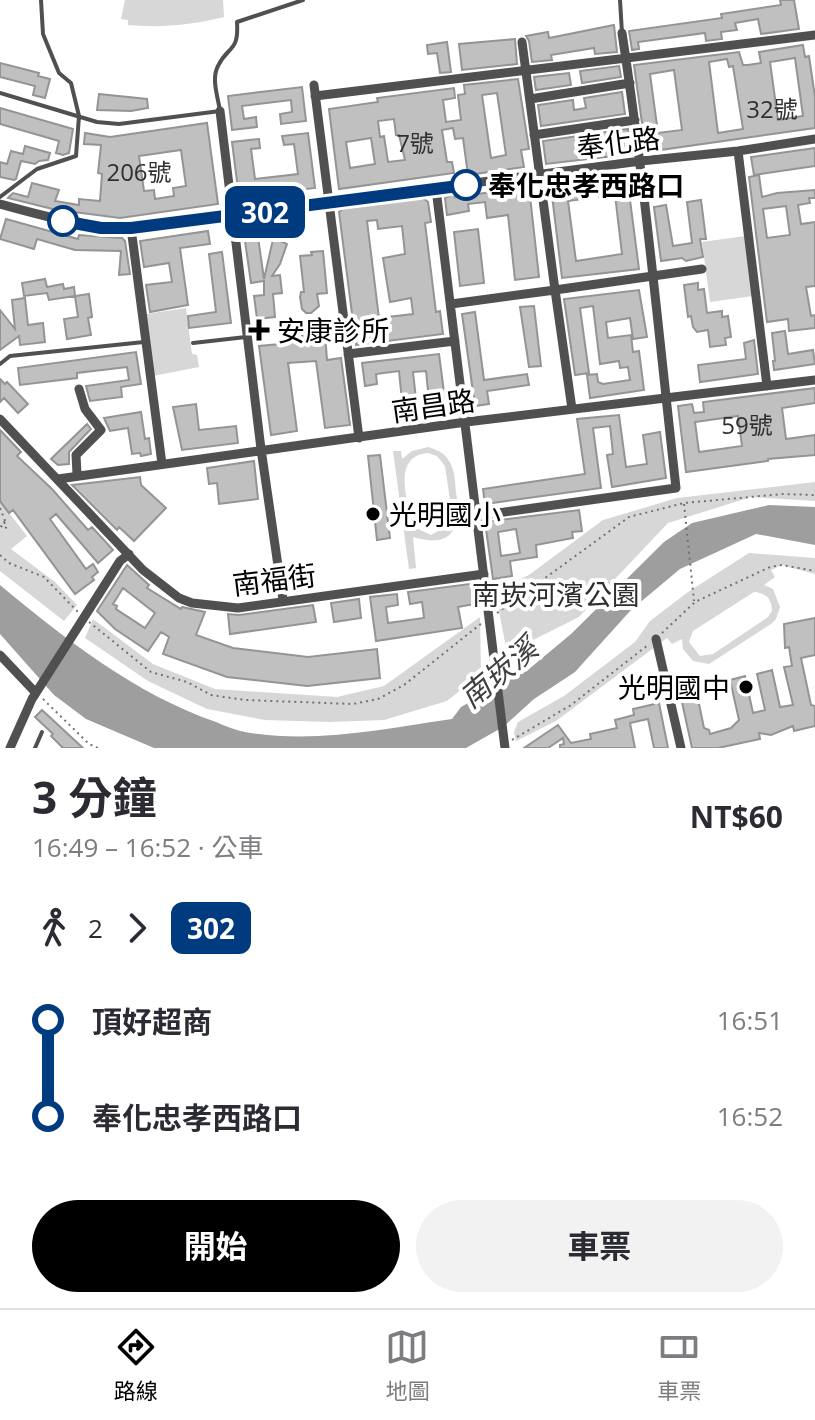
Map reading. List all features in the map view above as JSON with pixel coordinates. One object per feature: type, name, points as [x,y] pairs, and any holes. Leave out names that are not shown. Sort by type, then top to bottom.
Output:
[{"type":"street","points":[[476,516],[676,488],[641,161],[622,33]]},
{"type":"street","points":[[315,96],[815,35]]},
{"type":"street","points":[[522,42],[572,409]]},
{"type":"street","points":[[530,99],[630,83]]},
{"type":"street","points":[[314,85],[359,438]]},
{"type":"street","points":[[220,111],[261,449],[283,600]]},
{"type":"street","points":[[534,135],[635,120]]},
{"type":"street","name":"奉化路","points":[[0,204],[101,228],[131,228],[815,139]]},
{"type":"street","points":[[738,151],[767,386]]},
{"type":"street","points":[[436,189],[503,747]]},
{"type":"street","points":[[131,228],[162,464]]},
{"type":"street","points":[[451,304],[702,269]]},
{"type":"street","points":[[348,354],[455,341]]},
{"type":"street","name":"南昌路","points":[[58,479],[466,422],[815,380]]},
{"type":"street","points":[[77,474],[76,455],[101,430],[85,409],[79,389]]},
{"type":"street","name":"南福街","points":[[0,419],[161,585],[192,603],[238,608],[484,574]]},
{"type":"street","points":[[10,748],[73,633],[120,561],[129,554]]},
{"type":"street","points":[[656,639],[681,748]]},
{"type":"street","points":[[0,655],[40,690]]},
{"type":"lane","points":[[0,197],[37,169],[76,156],[79,116],[71,83],[59,73],[43,34],[41,0]]},
{"type":"lane","points":[[0,93],[119,124],[220,111],[215,76],[218,64],[234,48],[238,36],[237,22],[303,0]]},
{"type":"lane","points":[[620,0],[622,33]]},
{"type":"lane","points":[[193,343],[248,336]]},
{"type":"lane","points":[[0,364],[10,356],[147,342]]},
{"type":"lane","points":[[35,748],[42,732]]},
{"type":"path","points":[[88,621],[151,672],[187,682],[211,695],[245,700],[353,704],[378,699],[404,685],[629,517],[684,503],[783,494],[815,495]]},
{"type":"path","points":[[684,503],[695,602]]},
{"type":"path","points":[[0,508],[5,516],[6,528],[0,526]]},
{"type":"path","points":[[0,555],[9,563],[44,577],[77,611]]},
{"type":"path","points":[[503,747],[571,705],[656,639],[695,602],[770,567],[782,565],[815,571]]},
{"type":"path","points":[[40,690],[44,703],[89,744],[98,748]]},
{"type":"green space","points":[[125,0],[223,0],[224,17],[176,25],[128,25],[128,20],[121,19]]},
{"type":"green space","points":[[745,236],[753,296],[710,302],[702,242]]},
{"type":"green space","points":[[186,308],[192,354],[197,355],[199,367],[153,376],[146,314]]},
{"type":"green space","points":[[428,447],[447,458],[454,476],[457,516],[455,526],[445,538],[426,540],[413,537],[416,568],[409,569],[393,451],[401,451],[402,459],[412,451]],"holes":[[[428,453],[437,456],[445,466],[452,514],[447,526],[431,535],[412,526],[405,481],[409,462]]]},
{"type":"green space","name":"南崁河濱公園","points":[[815,482],[815,501],[751,497],[668,523],[579,617],[507,653],[495,590],[529,575],[603,520],[677,498]]},
{"type":"green space","points":[[0,501],[27,536],[11,549],[55,582],[77,605],[64,621],[0,571]]},
{"type":"green space","name":"南崁河濱公園","points":[[749,553],[815,558],[815,574],[782,565],[771,570],[775,577],[764,585],[773,589],[780,607],[776,619],[709,664],[693,661],[683,649],[682,639],[672,644],[667,638],[556,721],[516,741],[514,732],[518,722],[564,696],[635,642],[650,621]],"holes":[[[754,592],[768,597],[771,603],[772,611],[768,617],[713,654],[700,656],[689,642],[693,631]]]},
{"type":"green space","name":"南崁河濱公園","points":[[480,617],[481,674],[447,701],[384,720],[265,720],[207,709],[148,681],[85,638],[93,619],[153,664],[215,689],[337,697],[384,686]]},
{"type":"shaded area","points":[[769,505],[815,507],[815,545],[756,534],[680,569],[631,610],[575,672],[534,699],[503,727],[466,748],[154,748],[86,719],[54,695],[0,634],[0,585],[76,645],[129,681],[186,710],[245,732],[322,736],[452,719],[461,707],[529,669],[571,634],[664,542],[692,523]]},
{"type":"building","points":[[780,0],[794,0],[799,29],[761,34],[758,19],[735,23],[737,30],[721,32],[722,39],[706,41],[705,33],[638,42],[639,49],[632,50],[629,31],[722,18],[721,14],[781,5]]},
{"type":"building","points":[[614,25],[617,52],[595,54],[594,48],[551,55],[552,60],[532,62],[526,36],[548,32],[549,38]]},
{"type":"building","points":[[515,39],[517,64],[462,70],[459,44]]},
{"type":"building","points":[[447,42],[451,72],[440,73],[437,53],[428,54],[427,45]]},
{"type":"building","points":[[803,45],[805,57],[809,56],[815,97],[815,128],[646,152],[634,65],[739,52],[743,65],[748,65],[761,63],[759,52]],"holes":[[[795,58],[803,116],[778,120],[770,62]],[[727,59],[729,67],[733,66],[743,129],[718,133],[709,62]],[[674,70],[682,130],[658,133],[650,74]]]},
{"type":"building","points":[[0,63],[50,79],[45,98],[33,95],[35,86],[0,77]]},
{"type":"building","points":[[619,66],[621,77],[582,83],[580,71]]},
{"type":"building","points":[[569,73],[571,85],[536,90],[534,77]]},
{"type":"building","points":[[518,79],[529,149],[521,150],[524,167],[468,175],[463,138],[455,139],[453,128],[442,130],[447,162],[452,162],[454,173],[339,189],[329,109],[378,102],[377,98],[454,88],[455,98],[443,100],[446,122],[461,120],[458,95],[465,94],[464,85]],"holes":[[[497,93],[506,155],[491,158],[482,95]],[[394,119],[405,160],[388,162],[378,121]],[[371,138],[375,164],[350,168],[346,142]]]},
{"type":"building","points":[[302,87],[306,121],[281,124],[280,114],[292,112],[291,100],[242,106],[244,119],[256,117],[257,127],[232,130],[228,96]]},
{"type":"building","points":[[622,92],[625,114],[541,126],[538,105],[573,100],[574,110],[586,108],[584,98]]},
{"type":"building","points":[[99,94],[147,99],[148,108],[97,110]]},
{"type":"building","points":[[0,108],[73,129],[69,153],[56,153],[59,141],[0,124]]},
{"type":"building","points":[[207,123],[218,204],[120,218],[73,214],[8,198],[13,193],[28,197],[32,183],[59,190],[55,201],[79,205],[79,199],[100,201],[102,174],[98,173],[101,145],[84,144],[85,133],[110,137]],"holes":[[[181,150],[186,186],[173,188],[174,196],[155,199],[154,190],[144,191],[139,156]]]},
{"type":"building","points":[[628,129],[631,154],[546,164],[543,141]]},
{"type":"building","points":[[308,133],[315,188],[290,191],[289,188],[239,197],[232,142],[259,139],[260,148],[251,149],[255,179],[298,174],[294,144],[284,145],[282,136]]},
{"type":"building","points":[[25,146],[50,153],[48,160],[35,164],[21,161],[16,179],[0,177],[0,162],[7,164],[11,151],[23,154]]},
{"type":"building","points":[[815,148],[815,166],[754,175],[751,157]]},
{"type":"building","points":[[759,175],[762,197],[815,190],[815,198],[809,198],[810,203],[798,205],[801,224],[815,222],[815,286],[806,287],[811,316],[815,315],[815,328],[789,331],[788,319],[767,322],[749,177]],"holes":[[[786,206],[790,235],[767,238],[763,209]]]},
{"type":"building","points":[[627,177],[639,269],[562,278],[551,187],[582,183],[584,199],[568,201],[576,261],[622,254],[615,195],[599,197],[597,181]]},
{"type":"building","points":[[529,187],[539,277],[515,280],[508,215],[487,218],[485,202],[468,204],[469,211],[447,215],[445,198],[455,193],[455,197]]},
{"type":"building","points":[[423,198],[428,202],[431,222],[425,223],[436,312],[440,311],[443,334],[356,345],[339,212]],"holes":[[[377,220],[378,229],[402,226],[405,254],[383,258],[390,302],[411,298],[413,314],[379,318],[367,221]]]},
{"type":"building","points":[[701,200],[706,239],[700,239],[703,257],[661,261],[654,207],[666,205],[673,246],[692,243],[687,202]]},
{"type":"building","points":[[6,219],[78,239],[79,235],[122,238],[130,274],[119,275],[121,251],[75,250],[37,239],[34,249],[0,239]]},
{"type":"building","points":[[277,221],[280,241],[287,244],[272,276],[280,275],[282,293],[273,294],[275,317],[257,319],[254,296],[264,295],[264,281],[251,283],[243,227]],"holes":[[[274,235],[264,279],[258,237]]]},
{"type":"building","points":[[478,229],[484,283],[460,286],[454,232]]},
{"type":"building","points":[[208,231],[210,244],[180,248],[188,305],[150,312],[146,285],[172,282],[169,263],[144,267],[140,241]]},
{"type":"building","points":[[323,251],[327,293],[317,294],[319,306],[306,313],[300,297],[304,292],[300,256]]},
{"type":"building","points":[[222,252],[231,323],[189,328],[188,316],[216,312],[209,254]]},
{"type":"building","points":[[45,279],[47,287],[63,284],[64,289],[74,287],[75,296],[49,300],[47,293],[24,296],[22,283]]},
{"type":"building","points":[[698,283],[698,290],[704,289],[707,313],[722,311],[722,317],[728,316],[731,337],[725,338],[726,345],[710,347],[708,330],[697,332],[691,316],[688,317],[684,285]]},
{"type":"building","points":[[639,290],[647,337],[633,339],[630,318],[606,322],[608,338],[631,335],[633,352],[639,351],[644,390],[590,398],[587,375],[597,374],[598,382],[603,384],[630,380],[628,367],[620,368],[619,361],[600,364],[593,306],[580,308],[589,373],[575,375],[564,299]]},
{"type":"building","points":[[89,294],[91,335],[67,339],[64,319],[78,317],[75,296]]},
{"type":"building","points":[[25,298],[28,325],[43,323],[45,342],[20,345],[19,336],[0,350],[0,310],[15,329],[12,300]]},
{"type":"building","points":[[534,306],[541,366],[529,367],[520,307]]},
{"type":"building","points":[[475,312],[484,380],[527,374],[529,385],[487,391],[489,404],[475,406],[462,314]]},
{"type":"building","points":[[785,331],[788,354],[813,350],[815,364],[774,370],[772,333]]},
{"type":"building","points":[[325,333],[327,360],[341,358],[350,425],[325,428],[316,361],[288,363],[297,431],[271,435],[259,346],[302,342],[302,336]]},
{"type":"building","points":[[754,340],[758,374],[700,382],[698,365],[746,359],[744,343]]},
{"type":"building","points":[[136,352],[141,384],[121,387],[122,397],[90,401],[86,386],[129,380],[127,367],[77,373],[77,378],[20,385],[18,368]]},
{"type":"building","points":[[439,354],[446,408],[430,410],[426,371],[413,372],[416,399],[402,401],[399,371],[376,374],[377,384],[365,386],[362,363]]},
{"type":"building","points":[[0,379],[5,384],[7,382],[28,404],[18,413],[4,398],[0,402]]},
{"type":"building","points":[[815,388],[815,403],[782,408],[786,439],[815,435],[815,455],[686,472],[678,406],[692,404],[694,413],[704,412],[703,402]],"holes":[[[738,416],[742,446],[699,452],[695,422]]]},
{"type":"building","points":[[196,404],[199,430],[236,426],[238,443],[182,450],[173,407]]},
{"type":"building","points":[[141,412],[151,454],[141,456],[140,453],[132,454],[128,428],[110,431],[104,418]]},
{"type":"building","points":[[619,415],[626,467],[647,464],[643,435],[660,432],[666,478],[612,487],[607,455],[613,454],[610,426],[593,428],[601,488],[485,504],[483,489],[585,474],[577,419]]},
{"type":"building","points":[[87,424],[91,429],[69,452],[69,464],[58,465],[51,459]]},
{"type":"building","points":[[0,430],[21,452],[17,456],[52,489],[88,530],[92,527],[113,550],[98,563],[56,514],[50,519],[86,569],[93,564],[98,572],[92,577],[94,580],[75,594],[13,510],[9,513],[0,501]]},
{"type":"building","points":[[380,455],[390,538],[377,540],[368,456]]},
{"type":"building","points":[[254,461],[258,499],[219,504],[217,483],[209,484],[207,468]]},
{"type":"building","points":[[140,477],[141,485],[166,508],[134,541],[119,527],[117,530],[72,485]]},
{"type":"building","points":[[579,510],[582,531],[572,532],[573,538],[536,545],[537,557],[510,561],[512,576],[493,579],[485,522]],"holes":[[[516,529],[520,553],[501,556],[498,532]]]},
{"type":"building","points":[[127,565],[149,585],[147,588],[181,609],[205,612],[196,635],[233,648],[308,657],[377,649],[380,678],[307,686],[227,677],[163,654],[169,637],[161,632],[148,651],[115,629],[97,611]],"holes":[[[123,588],[155,613],[145,628],[113,604]]]},
{"type":"building","points":[[477,583],[480,603],[458,607],[462,628],[376,641],[370,597],[397,594],[398,605],[386,607],[388,623],[424,618],[422,602],[410,604],[408,592]]},
{"type":"building","points":[[359,599],[361,618],[334,622],[331,603]]},
{"type":"building","points":[[313,605],[316,622],[230,634],[228,614]]},
{"type":"building","points":[[815,618],[815,655],[801,658],[811,705],[815,706],[815,726],[794,731],[793,726],[771,735],[759,733],[760,739],[718,748],[692,748],[678,684],[694,680],[704,728],[710,734],[731,728],[739,720],[730,680],[745,676],[753,713],[765,710],[757,674],[772,670],[780,707],[793,705],[784,667],[792,666],[789,647],[785,648],[784,624]]},
{"type":"building","points":[[659,703],[668,748],[654,748],[648,719],[630,723],[635,748],[560,748],[564,744],[563,738],[548,748],[524,748],[558,725],[571,743],[591,739],[590,734],[617,728],[615,720],[634,715],[633,709]]},
{"type":"building","points":[[42,710],[83,748],[63,748],[35,717]]},
{"type":"bus line","name":"302","points":[[63,221],[101,228],[131,228],[466,185]]},
{"type":"place","name":"奉化忠孝西路口","points":[[466,185]]},
{"type":"place","name":"安康診所","points":[[259,330]]},
{"type":"place","name":"光明國小","points":[[373,514]]},
{"type":"place","name":"光明國中","points":[[746,687]]},
{"type":"water label","name":"南崁溪","points":[[498,672]]}]
